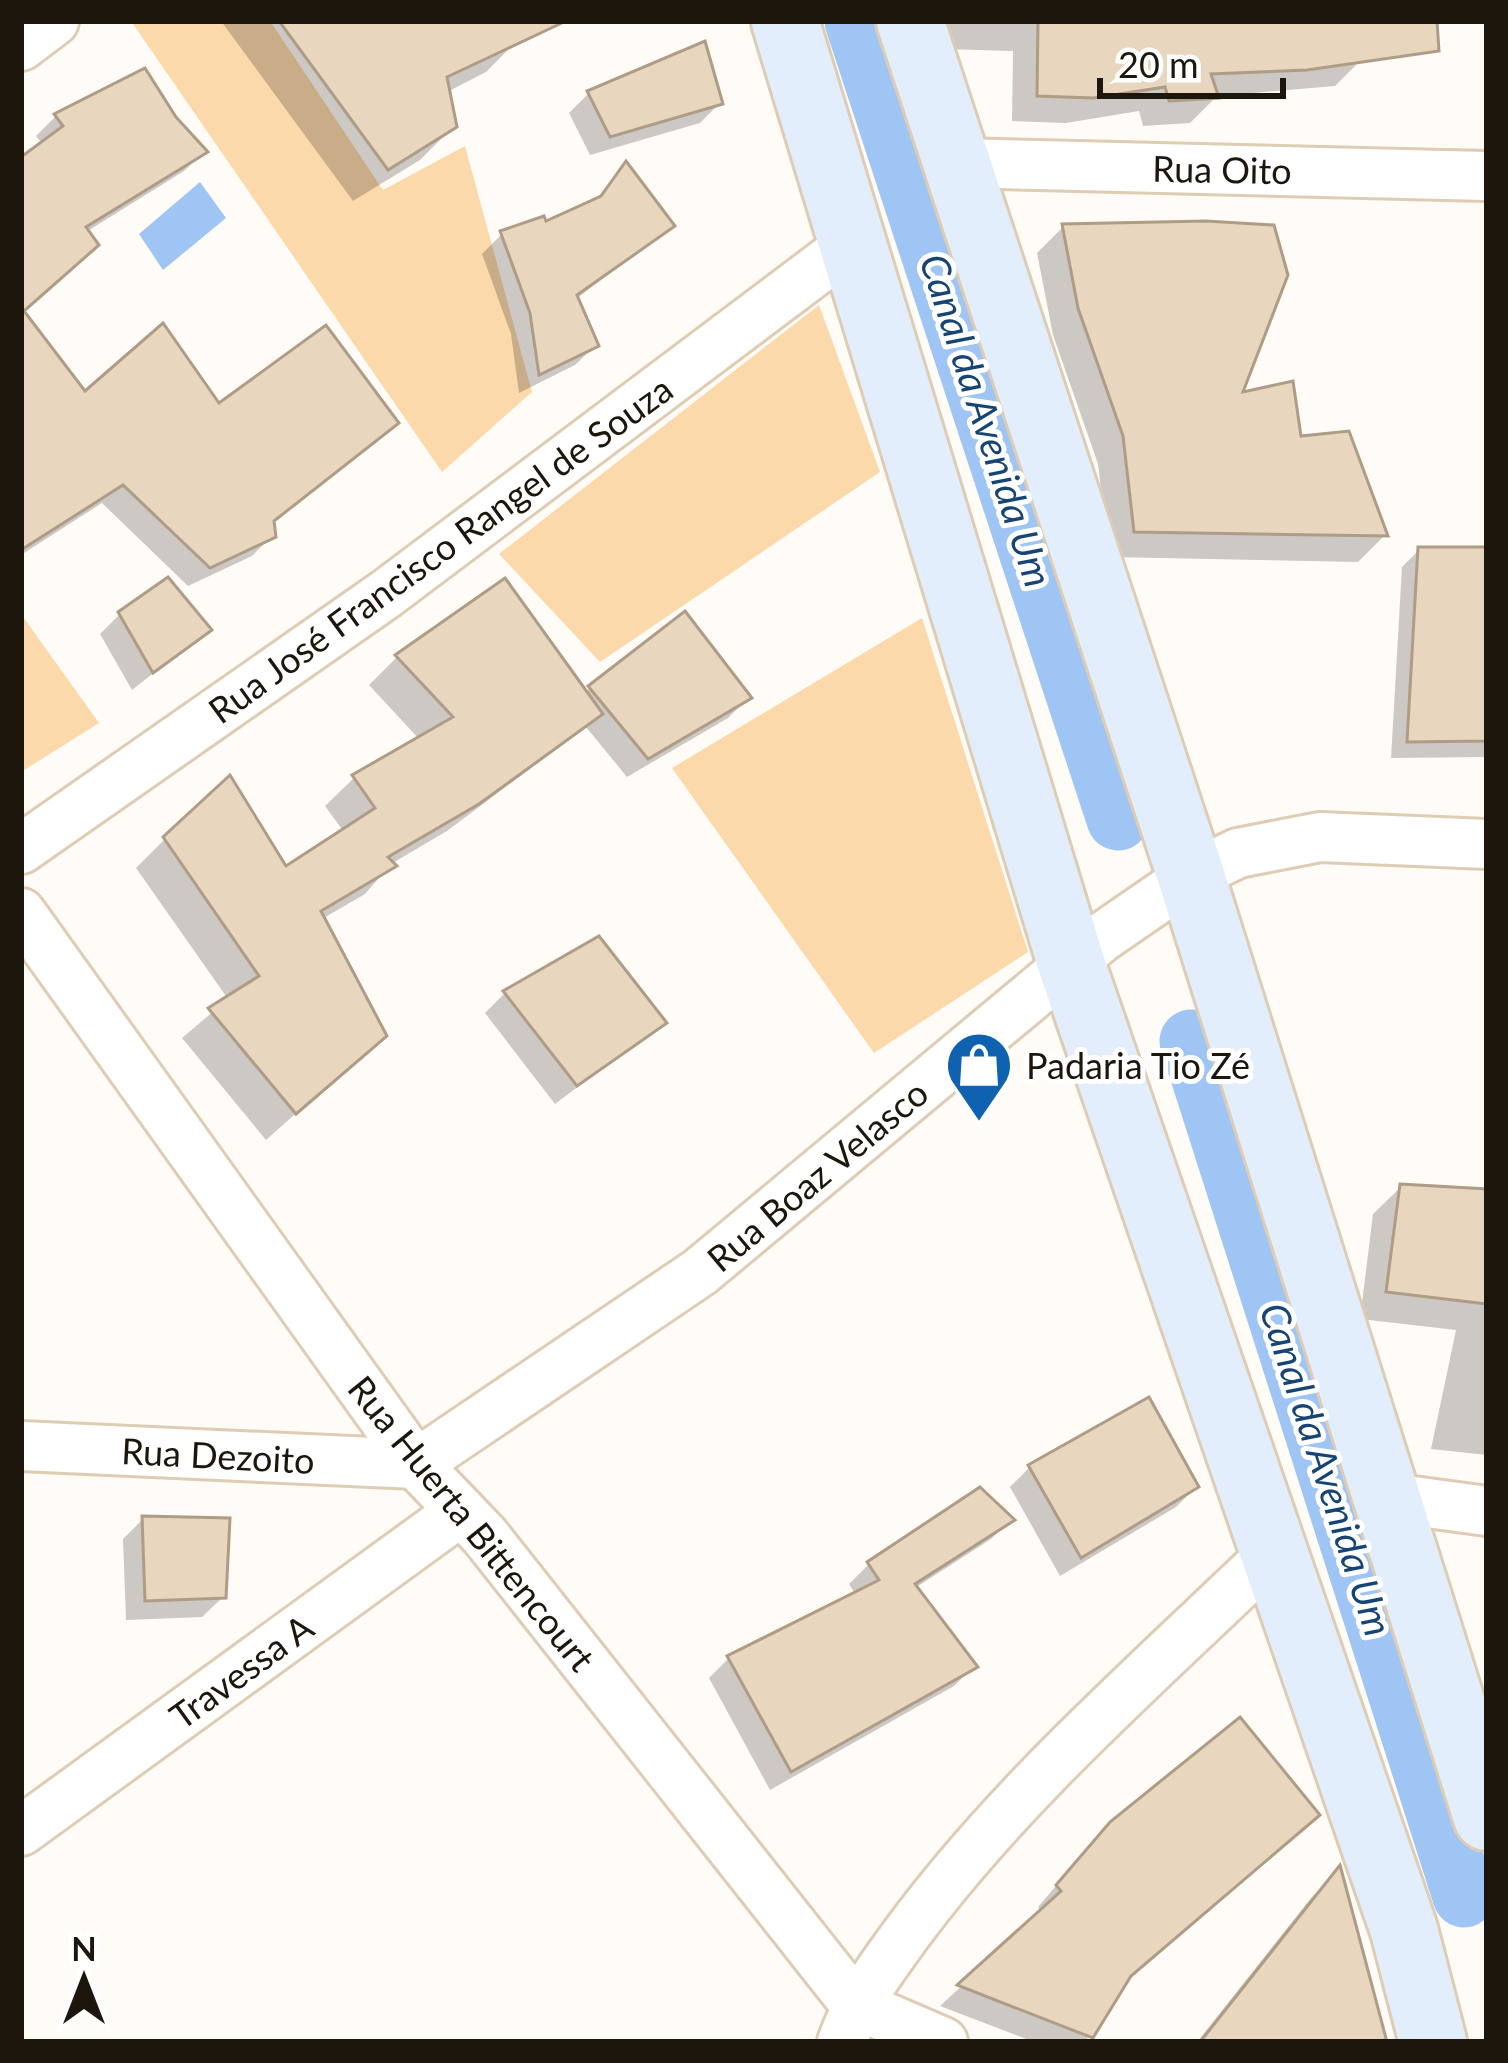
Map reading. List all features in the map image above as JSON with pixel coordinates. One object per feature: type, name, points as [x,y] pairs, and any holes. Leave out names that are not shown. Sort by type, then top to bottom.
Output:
[{"type":"street","points":[[21,46],[54,21]]},
{"type":"street","points":[[785,21],[1276,1550],[1413,1958],[1433,2042]]},
{"type":"street","points":[[910,21],[958,163],[1168,892],[1383,1497],[1487,1817]]},
{"type":"street","name":"Rua Oito","points":[[958,163],[1487,176]]},
{"type":"street","name":"Rua José Francisco Rangel de Souza","points":[[21,849],[386,594],[854,242]]},
{"type":"street","name":"Rua Boaz Velasco","points":[[416,1464],[700,1272],[1086,951],[1168,892],[1238,853],[1320,837],[1487,844]]},
{"type":"street","name":"Rua Huerta Bittencourt","points":[[21,913],[416,1464],[461,1510],[848,2023]]},
{"type":"street","name":"Rua Dezoito","points":[[21,1446],[416,1464]]},
{"type":"street","points":[[1383,1497],[1487,1511]]},
{"type":"street","name":"Travessa A","points":[[21,1832],[461,1510]]},
{"type":"street","points":[[943,2042],[848,2023],[942,1886],[1006,1812],[1276,1550]]},
{"type":"shaded area","points":[[131,21],[270,21],[383,190],[465,146],[532,392],[442,472]]},
{"type":"shaded area","points":[[819,305],[880,472],[600,662],[499,554]]},
{"type":"shaded area","points":[[21,614],[99,723],[21,772]]},
{"type":"shaded area","points":[[922,618],[1028,952],[874,1053],[672,768]]},
{"type":"water","points":[[200,182],[226,218],[163,270],[139,234]]},
{"type":"building","points":[[279,21],[566,21],[447,77],[457,127],[388,170]]},
{"type":"building","points":[[1038,21],[1437,21],[1439,51],[1307,70],[1211,74],[1219,98],[1169,101],[1165,87],[1094,98],[1037,96]]},
{"type":"building","points":[[705,41],[723,104],[610,137],[587,91]]},
{"type":"building","points":[[145,68],[176,117],[208,152],[86,227],[99,245],[24,311],[85,391],[163,323],[219,403],[326,325],[399,423],[274,521],[276,537],[210,568],[123,485],[21,550],[21,157],[63,126],[54,114]]},
{"type":"building","points":[[626,161],[675,226],[577,295],[599,346],[539,375],[530,313],[500,231],[544,216],[546,221],[601,196]]},
{"type":"building","points":[[1206,221],[1274,225],[1288,275],[1243,392],[1293,381],[1301,436],[1349,431],[1388,536],[1134,532],[1123,436],[1078,308],[1062,224]]},
{"type":"building","points":[[1418,547],[1487,547],[1487,741],[1407,742]]},
{"type":"building","points":[[168,577],[212,630],[153,673],[118,612]]},
{"type":"building","points":[[505,578],[603,714],[479,804],[388,857],[397,866],[321,911],[387,1036],[296,1114],[208,1008],[259,976],[163,837],[230,775],[286,866],[375,808],[352,775],[453,717],[395,655]]},
{"type":"building","points":[[685,611],[752,698],[648,759],[588,686]]},
{"type":"building","points":[[599,936],[667,1023],[577,1086],[503,991]]},
{"type":"building","points":[[1400,1184],[1487,1189],[1487,1304],[1386,1292]]},
{"type":"building","points":[[1149,1397],[1199,1487],[1081,1558],[1028,1465]]},
{"type":"building","points":[[980,1487],[1015,1520],[915,1584],[978,1667],[791,1772],[727,1656],[879,1580],[867,1562]]},
{"type":"building","points":[[142,1516],[230,1518],[226,1598],[145,1601]]},
{"type":"building","points":[[1240,1717],[1320,1815],[1131,1976],[1093,2038],[957,1985],[1061,1891],[1056,1885],[1110,1822]]},
{"type":"building","points":[[1340,1865],[1387,2042],[1200,2042]]},
{"type":"waterway","name":"Canal da Avenida Um","points":[[856,21],[1118,819]]},
{"type":"waterway","name":"Canal da Avenida Um","points":[[1191,1041],[1464,1896]]},
{"type":"place","name":"Padaria Tio Zé","points":[[979,1124]]}]
